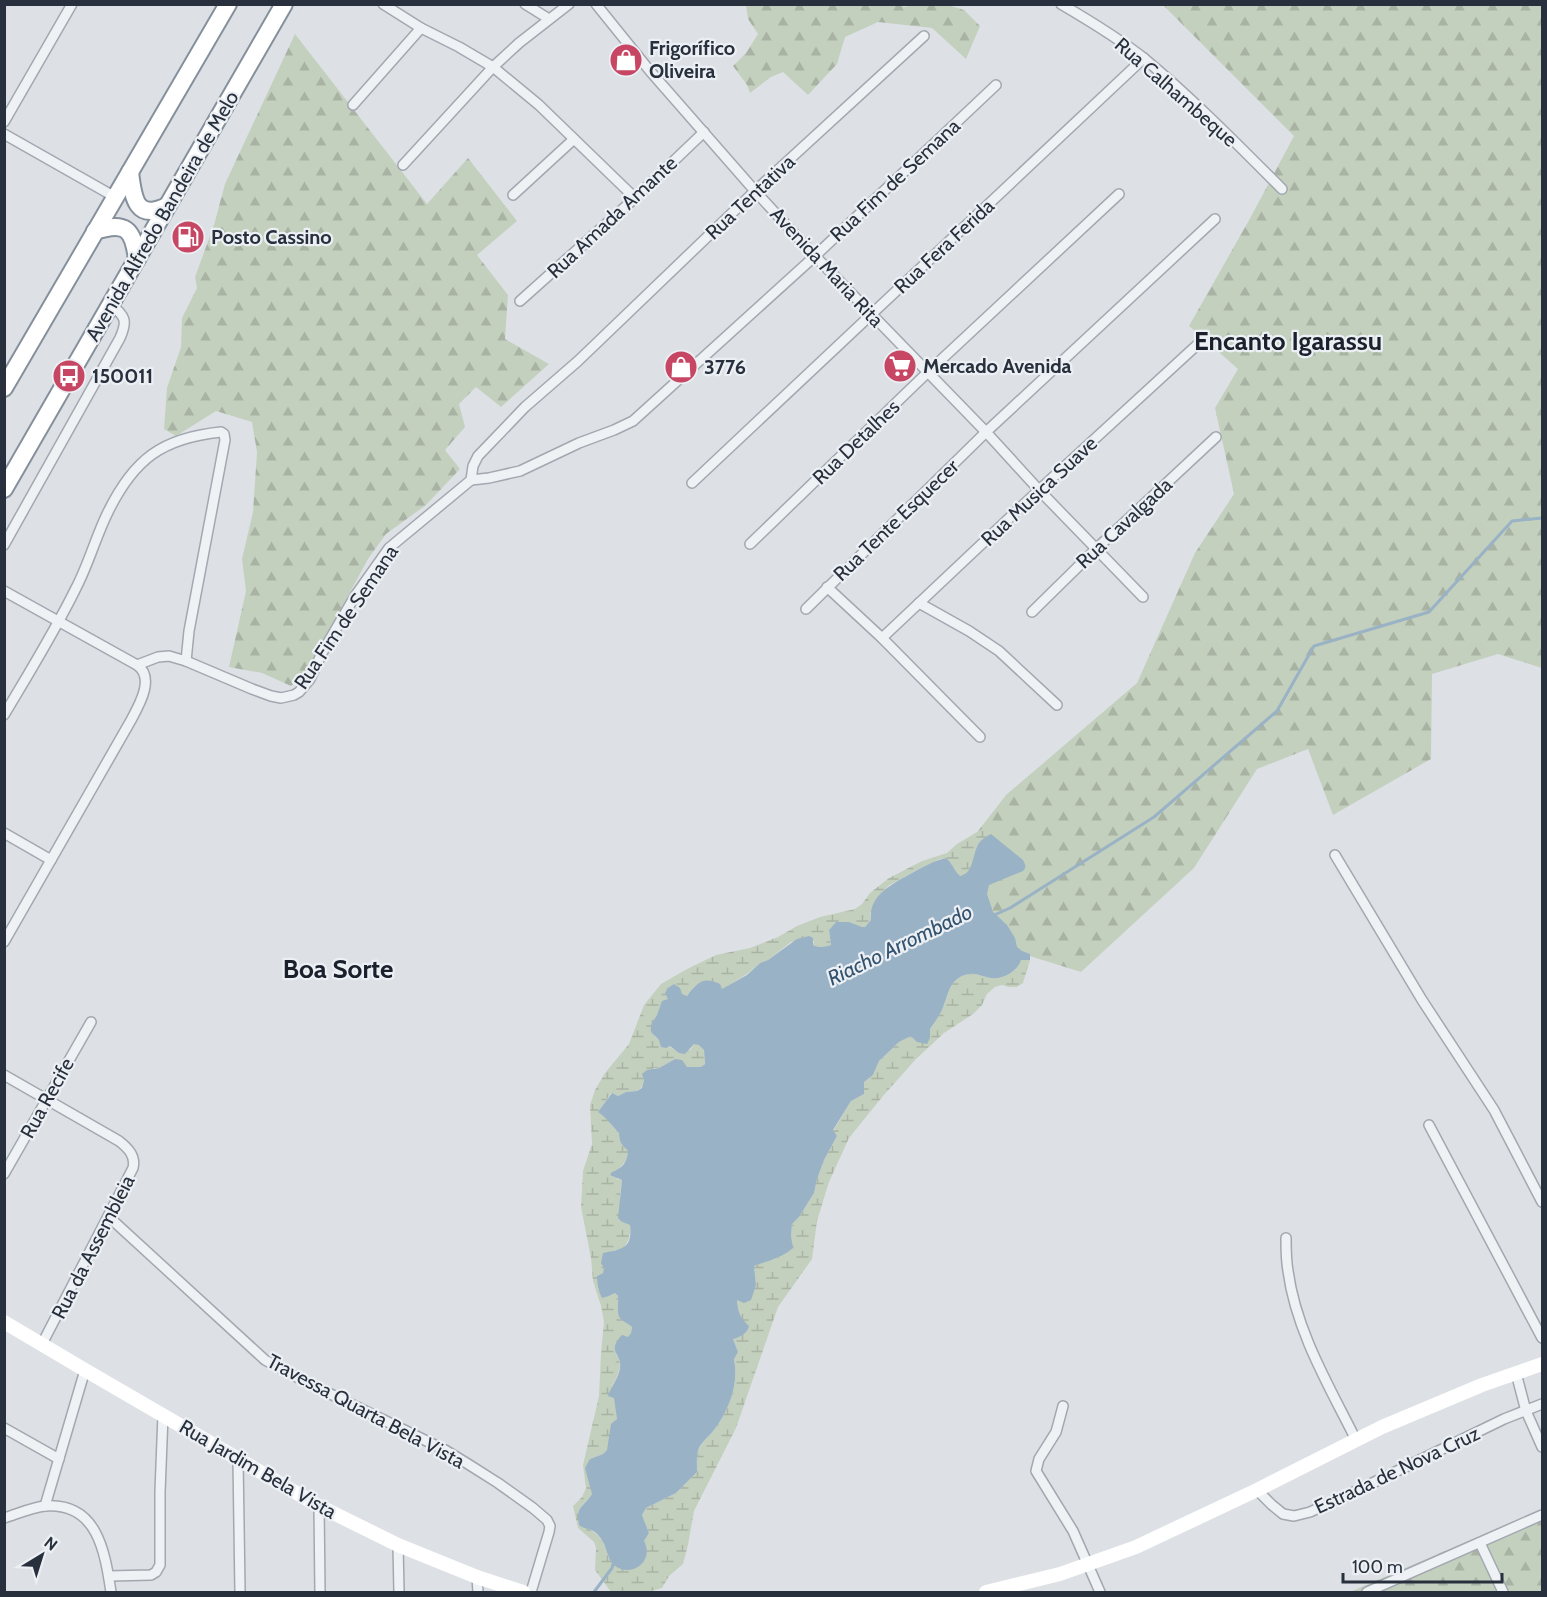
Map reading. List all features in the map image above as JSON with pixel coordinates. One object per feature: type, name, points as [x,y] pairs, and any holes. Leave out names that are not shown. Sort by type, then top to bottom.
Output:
[{"type":"highway","points":[[7,377],[228,4]]},
{"type":"highway","name":"Avenida Alfredo Bandeira de Melo","points":[[4,489],[284,4]]},
{"type":"highway","points":[[130,172],[135,201],[139,207],[158,211],[167,206]]},
{"type":"highway","points":[[95,231],[120,227],[127,230],[133,238],[137,259]]},
{"type":"main road","name":"Rua Jardim Bela Vista","points":[[4,1322],[319,1506],[398,1545],[523,1593]]},
{"type":"main road","points":[[986,1593],[1007,1590],[1136,1547],[1433,1404],[1542,1364]]},
{"type":"street","points":[[4,122],[72,4]]},
{"type":"street","points":[[383,4],[421,28],[493,67],[539,105],[635,198]]},
{"type":"street","points":[[525,4],[549,19]]},
{"type":"street","points":[[403,165],[493,67],[519,43],[569,4]]},
{"type":"street","name":"Avenida Maria Rita","points":[[596,4],[650,71],[814,256],[1143,597]]},
{"type":"street","name":"Rua Calhambeque","points":[[1061,4],[1089,20],[1144,58],[1207,114],[1282,189]]},
{"type":"street","points":[[353,105],[421,28]]},
{"type":"street","name":"Rua Tentativa","points":[[471,480],[473,466],[478,456],[525,407],[578,361],[755,191],[924,36]]},
{"type":"street","name":"Rua Fera Ferida","points":[[692,483],[1144,58]]},
{"type":"street","name":"Rua Fim de Semana","points":[[137,665],[158,657],[169,656],[271,696],[286,697],[299,692],[310,679],[322,653],[355,596],[388,548],[471,480],[520,471],[633,421],[814,256],[996,85]]},
{"type":"street","name":"Rua Amada Amante","points":[[520,301],[635,198],[704,132]]},
{"type":"street","points":[[4,134],[115,197]]},
{"type":"street","points":[[513,195],[574,139]]},
{"type":"street","name":"Rua Detalhes","points":[[750,544],[928,372],[1119,194]]},
{"type":"street","name":"Rua Tente Esquecer","points":[[806,609],[986,432],[1215,219]]},
{"type":"street","points":[[4,545],[120,338],[125,326],[124,320],[122,314],[111,304]]},
{"type":"street","name":"Rua Musica Suave","points":[[882,638],[1197,345]]},
{"type":"street","points":[[4,715],[77,586],[108,512],[128,478],[146,458],[167,445],[198,434],[220,432],[224,434],[225,441],[189,631],[186,661]]},
{"type":"street","name":"Rua Cavalgada","points":[[1032,612],[1216,437]]},
{"type":"street","points":[[827,588],[882,638],[980,737]]},
{"type":"street","points":[[4,591],[137,665],[142,669],[146,679],[142,699],[130,722],[4,942]]},
{"type":"street","points":[[919,603],[999,651],[1057,705]]},
{"type":"street","points":[[4,833],[51,860]]},
{"type":"street","points":[[1335,855],[1422,1000],[1494,1110],[1542,1202]]},
{"type":"street","name":"Rua Recife","points":[[4,1174],[91,1022]]},
{"type":"street","name":"Rua da Assembleia","points":[[4,1075],[119,1141],[129,1149],[135,1164],[42,1344]]},
{"type":"street","points":[[1429,1125],[1542,1338]]},
{"type":"street","name":"Travessa Quarta Bela Vista","points":[[109,1217],[265,1359],[306,1382],[444,1450],[498,1483],[542,1516],[549,1523],[549,1532],[531,1593]]},
{"type":"street","points":[[1286,1238],[1289,1280],[1307,1338],[1356,1440]]},
{"type":"street","points":[[45,1506],[85,1371]]},
{"type":"street","points":[[1516,1373],[1526,1411],[1542,1447]]},
{"type":"street","name":"Estrada de Nova Cruz","points":[[1257,1490],[1283,1514],[1294,1515],[1310,1512],[1504,1419],[1542,1404]]},
{"type":"street","points":[[1063,1406],[1059,1425],[1039,1458],[1036,1472],[1073,1531],[1100,1593]]},
{"type":"street","points":[[109,1576],[151,1575],[160,1565],[163,1415]]},
{"type":"street","points":[[4,1428],[59,1459]]},
{"type":"street","points":[[238,1459],[240,1593]]},
{"type":"street","points":[[4,1518],[45,1506],[69,1509],[86,1518],[99,1539],[111,1593]]},
{"type":"street","points":[[319,1506],[320,1593]]},
{"type":"street","points":[[1367,1593],[1542,1515]]},
{"type":"street","points":[[1480,1543],[1503,1593]]},
{"type":"street","points":[[398,1545],[399,1593]]},
{"type":"street","points":[[477,1577],[478,1593]]},
{"type":"green space","points":[[899,4],[904,7],[948,5],[964,10],[980,26],[966,59],[932,28],[878,22],[845,37],[837,64],[808,95],[783,72],[771,77],[750,93],[733,66],[746,53],[758,34],[748,19],[746,5]]},
{"type":"green space","points":[[1163,5],[1542,5],[1542,668],[1498,654],[1432,674],[1431,759],[1333,815],[1308,749],[1257,769],[1194,868],[1081,972],[1020,953],[947,871],[1006,795],[1137,683],[1195,553],[1234,494],[1215,408],[1238,369],[1189,326],[1294,136]]},
{"type":"green space","points":[[295,34],[427,204],[468,158],[517,221],[477,255],[508,295],[505,339],[549,364],[501,407],[476,387],[459,404],[465,427],[445,450],[460,469],[426,505],[386,534],[368,559],[305,675],[291,686],[262,673],[229,667],[246,591],[242,559],[253,512],[257,452],[252,422],[216,411],[176,436],[164,429],[167,388],[181,347],[182,318],[197,288],[195,277],[214,225],[225,184]]},
{"type":"green space","points":[[987,826],[991,834],[979,843],[965,874],[960,876],[946,858],[940,859],[888,886],[870,913],[871,920],[865,927],[862,928],[849,922],[836,922],[829,930],[831,945],[817,947],[813,945],[814,941],[791,942],[768,960],[721,990],[716,982],[702,982],[696,985],[687,996],[681,995],[671,999],[653,1021],[655,1037],[675,1050],[690,1050],[694,1044],[699,1044],[704,1050],[705,1063],[702,1067],[687,1067],[675,1059],[659,1068],[654,1068],[637,1091],[626,1092],[618,1096],[611,1093],[599,1112],[619,1133],[619,1138],[628,1151],[628,1158],[618,1170],[617,1179],[622,1180],[620,1196],[622,1222],[630,1225],[630,1229],[629,1238],[623,1249],[614,1250],[603,1273],[597,1276],[598,1290],[609,1296],[615,1293],[618,1296],[621,1320],[632,1326],[631,1333],[616,1354],[620,1366],[612,1386],[617,1419],[607,1450],[590,1459],[592,1494],[579,1510],[578,1519],[579,1525],[591,1530],[599,1537],[609,1559],[644,1541],[649,1533],[642,1515],[646,1508],[676,1493],[697,1472],[699,1449],[714,1430],[732,1397],[735,1378],[734,1359],[738,1352],[733,1339],[741,1319],[737,1300],[756,1285],[754,1266],[776,1258],[792,1248],[792,1224],[814,1193],[824,1160],[837,1136],[833,1131],[851,1101],[864,1094],[864,1082],[873,1075],[879,1061],[899,1042],[911,1036],[930,1038],[930,1029],[941,1013],[950,988],[960,977],[973,974],[1000,978],[1013,971],[1021,960],[1030,960],[1023,983],[1017,987],[1002,985],[995,987],[987,994],[982,1005],[973,1014],[944,1033],[916,1059],[849,1138],[829,1182],[817,1221],[812,1259],[778,1307],[736,1428],[694,1511],[683,1564],[669,1576],[662,1588],[648,1592],[611,1592],[595,1570],[594,1542],[578,1528],[573,1506],[582,1497],[586,1488],[583,1465],[599,1396],[604,1322],[593,1281],[581,1207],[583,1171],[592,1144],[590,1105],[595,1090],[605,1073],[629,1044],[644,1005],[661,984],[716,955],[750,948],[820,917],[855,909],[889,878],[922,861],[947,853],[957,844]]},
{"type":"green space","points":[[1542,1509],[1542,1592],[1350,1592]]},
{"type":"water","points":[[991,834],[1025,864],[1023,871],[989,885],[987,894],[993,912],[1007,925],[1015,938],[1017,947],[1030,954],[1030,960],[1021,960],[1013,971],[1000,978],[973,974],[956,980],[950,988],[941,1013],[930,1029],[927,1044],[917,1042],[911,1036],[899,1042],[879,1061],[873,1075],[864,1082],[864,1094],[851,1101],[833,1130],[837,1136],[824,1160],[814,1193],[792,1224],[793,1248],[779,1257],[754,1266],[756,1285],[751,1300],[744,1303],[737,1300],[740,1314],[749,1326],[745,1333],[733,1339],[738,1352],[734,1359],[735,1378],[732,1397],[714,1430],[699,1448],[697,1472],[676,1493],[646,1508],[642,1515],[649,1533],[644,1541],[647,1550],[645,1559],[642,1564],[633,1569],[618,1568],[610,1560],[601,1538],[594,1531],[579,1525],[578,1519],[579,1511],[592,1494],[585,1468],[590,1459],[607,1450],[611,1424],[617,1419],[614,1398],[608,1396],[620,1368],[615,1345],[622,1335],[628,1337],[632,1327],[619,1316],[618,1296],[615,1293],[602,1298],[598,1284],[597,1276],[603,1273],[604,1268],[601,1263],[603,1253],[620,1249],[628,1243],[630,1225],[618,1218],[622,1180],[610,1175],[624,1164],[628,1151],[621,1143],[619,1133],[598,1112],[612,1093],[618,1096],[642,1088],[644,1080],[642,1074],[647,1070],[659,1068],[675,1059],[682,1060],[687,1067],[701,1067],[705,1064],[704,1050],[699,1045],[694,1044],[685,1054],[679,1053],[670,1046],[661,1047],[659,1040],[651,1032],[651,1025],[662,1001],[668,999],[665,993],[668,988],[674,984],[680,988],[682,994],[687,996],[697,984],[709,981],[720,984],[722,989],[747,975],[760,963],[768,960],[797,939],[809,936],[813,938],[815,946],[831,945],[829,930],[836,922],[849,922],[865,927],[871,920],[871,911],[878,897],[898,881],[924,866],[946,858],[960,876],[968,872],[979,843]]},
{"type":"waterway","name":"Riacho Arrombado","points":[[992,916],[1010,908],[1154,817],[1277,711],[1314,646],[1429,612],[1512,521],[1542,518]]},
{"type":"waterway","name":"Riacho Arrombado","points":[[594,1592],[612,1568],[614,1561]]},
{"type":"place","name":"Frigorífico Oliveira","points":[[626,60]]},
{"type":"place","name":"Posto Cassino","points":[[188,237]]},
{"type":"place","name":"Mercado Avenida","points":[[900,366]]},
{"type":"place","name":"3776","points":[[681,367]]},
{"type":"place","name":"150011","points":[[69,376]]},
{"type":"district","name":"Encanto Igarassu","points":[[1288,341]]},
{"type":"district","name":"Boa Sorte","points":[[338,969]]}]
